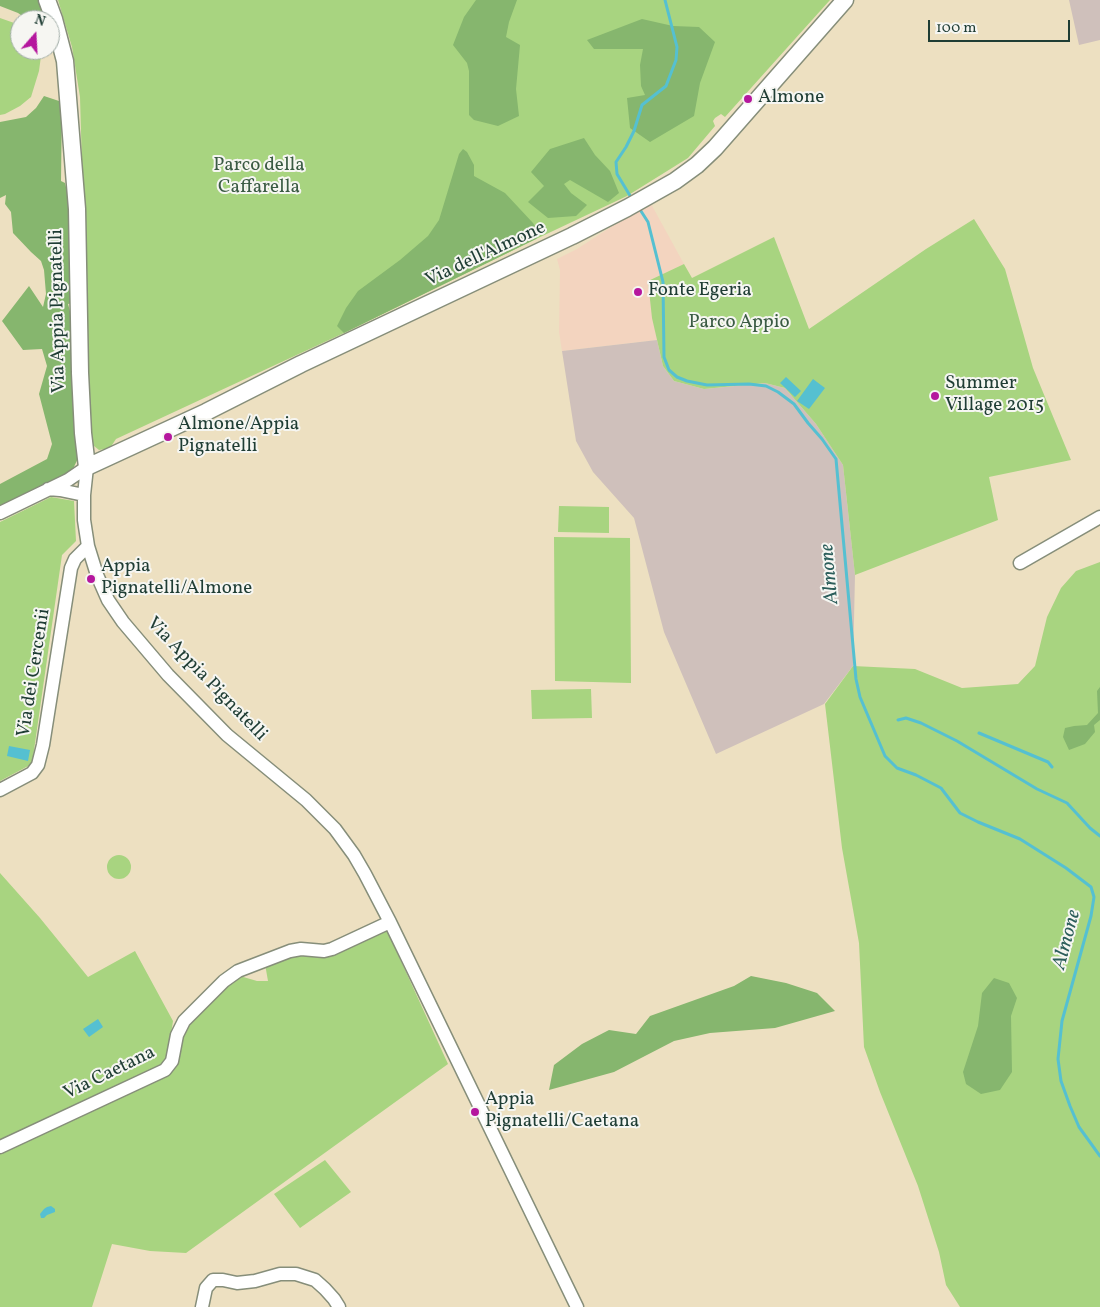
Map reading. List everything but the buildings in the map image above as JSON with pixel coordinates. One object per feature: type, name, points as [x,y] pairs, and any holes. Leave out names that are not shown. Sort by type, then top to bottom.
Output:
[{"type":"main road","name":"Via Appia Pignatelli","points":[[47,0],[65,61],[77,210],[80,373],[87,467]]},
{"type":"main road","name":"Via dell'Almone","points":[[87,467],[206,412],[301,364],[572,236],[675,182],[715,148],[845,0]]},
{"type":"street","points":[[0,513],[68,480],[87,467]]},
{"type":"street","name":"Via Appia Pignatelli","points":[[87,467],[84,520],[88,546],[104,592],[122,622],[168,675],[227,735],[306,800],[335,830],[354,855],[390,922],[577,1307]]},
{"type":"street","points":[[48,489],[84,495]]},
{"type":"street","points":[[1020,563],[1100,517]]},
{"type":"street","name":"Via dei Cercenii","points":[[0,790],[32,773],[38,765],[43,745],[71,568],[75,559],[88,546]]},
{"type":"street","name":"Via Caetana","points":[[0,1147],[166,1070],[172,1061],[177,1035],[184,1021],[224,981],[238,971],[290,951],[332,949],[390,922]]},
{"type":"street","points":[[202,1307],[206,1288],[213,1280],[237,1283],[255,1281],[280,1274],[296,1274],[315,1280],[334,1299],[339,1307]]},
{"type":"shaded area","points":[[1069,0],[1100,0],[1100,40],[1079,45]]},
{"type":"shaded area","points":[[650,202],[684,264],[648,281],[657,340],[562,351],[559,332],[560,270],[557,259],[577,249]]},
{"type":"shaded area","points":[[657,340],[663,366],[674,381],[704,389],[765,383],[785,388],[816,424],[843,465],[855,575],[853,666],[824,704],[716,754],[664,632],[634,518],[593,472],[576,441],[562,351]]},
{"type":"green space","points":[[0,0],[38,0],[42,10],[10,10],[0,6]]},
{"type":"green space","name":"Parco della Caffarella","points":[[58,0],[830,0],[725,117],[721,114],[715,118],[713,121],[715,126],[688,158],[627,196],[344,333],[116,439],[110,448],[99,450],[90,442],[80,97],[72,47]]},
{"type":"green space","points":[[476,0],[517,0],[506,37],[520,45],[516,89],[519,116],[498,126],[474,120],[469,115],[469,71],[467,63],[453,45],[464,17]]},
{"type":"green space","points":[[0,18],[10,22],[10,60],[40,60],[31,97],[20,106],[0,115]]},
{"type":"green space","points":[[642,19],[673,26],[699,27],[715,42],[700,83],[694,116],[650,142],[630,128],[627,98],[645,95],[641,86],[640,65],[643,49],[594,49],[587,40]]},
{"type":"green space","points":[[44,96],[62,102],[61,181],[65,183],[68,195],[73,303],[68,304],[72,318],[82,450],[72,471],[0,507],[0,484],[47,459],[52,444],[39,394],[47,366],[42,349],[23,350],[2,321],[29,286],[43,307],[46,294],[44,270],[41,261],[13,233],[11,212],[5,204],[6,195],[0,198],[0,122],[26,117],[36,108]]},
{"type":"green space","points":[[584,138],[595,155],[610,171],[619,193],[608,202],[570,180],[564,184],[571,193],[587,205],[576,216],[548,218],[528,202],[544,186],[531,172],[550,149]]},
{"type":"green space","points":[[463,149],[467,152],[474,165],[474,176],[505,193],[533,223],[540,234],[536,239],[344,333],[337,326],[346,308],[358,291],[400,260],[428,236],[439,220],[459,154]]},
{"type":"green space","name":"Summer Village 2015","points":[[974,219],[1005,269],[1033,368],[1071,460],[989,477],[998,520],[855,575],[843,465],[816,424],[785,388],[765,383],[704,389],[674,381],[663,366],[652,318],[648,281],[684,264],[692,278],[774,237],[809,329],[926,249]]},
{"type":"green space","points":[[51,497],[74,501],[76,541],[62,555],[32,764],[0,781],[0,522]]},
{"type":"green space","points":[[559,506],[609,507],[609,533],[558,532]]},
{"type":"green space","points":[[554,537],[630,538],[631,683],[555,681]]},
{"type":"green space","points":[[1100,562],[1100,1307],[960,1307],[946,1285],[939,1252],[918,1186],[864,1047],[859,943],[842,848],[825,704],[853,666],[915,669],[962,688],[1018,684],[1035,666],[1047,617],[1061,588],[1076,571]]},
{"type":"green space","points":[[1100,687],[1100,720],[1094,725],[1095,732],[1085,744],[1069,750],[1063,737],[1065,728],[1087,725],[1098,713],[1097,691]]},
{"type":"green space","points":[[591,689],[592,718],[532,719],[531,690]]},
{"type":"green space","points":[[119,855],[128,858],[131,867],[128,876],[119,879],[110,876],[107,867],[110,858]]},
{"type":"green space","points":[[0,873],[88,977],[135,951],[173,1021],[166,1066],[177,1039],[233,974],[257,981],[268,981],[265,964],[299,951],[325,953],[385,926],[448,1064],[186,1253],[150,1251],[112,1244],[92,1307],[0,1307]]},
{"type":"green space","points":[[751,976],[786,983],[817,993],[835,1011],[775,1028],[710,1033],[674,1041],[614,1072],[549,1090],[554,1065],[582,1044],[609,1030],[636,1034],[650,1016],[734,986]]},
{"type":"green space","points":[[994,978],[1009,983],[1017,998],[1011,1016],[1012,1072],[1000,1090],[981,1094],[966,1084],[963,1072],[978,1026],[982,993]]},
{"type":"green space","points":[[325,1160],[351,1192],[300,1228],[274,1194]]},
{"type":"water","points":[[786,377],[801,391],[795,397],[780,383]]},
{"type":"water","points":[[813,379],[825,388],[809,409],[797,401]]},
{"type":"water","points":[[9,746],[30,750],[28,761],[7,756]]},
{"type":"water","points":[[98,1019],[103,1027],[89,1037],[83,1029]]},
{"type":"water","points":[[51,1206],[55,1209],[55,1212],[41,1218],[40,1214],[44,1209]]},
{"type":"waterway","name":"Almone","points":[[632,199],[617,174],[616,162],[634,131],[642,105],[666,86],[676,60],[677,47],[665,0]]},
{"type":"waterway","name":"Almone","points":[[639,208],[648,222],[663,282],[664,357],[669,370],[677,377],[687,381],[707,385],[749,384],[766,386],[778,392],[794,404],[836,459],[856,679],[860,697],[885,756],[897,768],[941,788],[960,813],[1020,839],[1066,868],[1091,887],[1094,897],[1091,916],[1062,1021],[1058,1059],[1061,1081],[1079,1127],[1100,1156]]},
{"type":"waterway","points":[[898,720],[906,718],[921,723],[957,741],[1037,789],[1067,803],[1100,836]]},
{"type":"waterway","points":[[979,733],[1048,762],[1052,767]]},
{"type":"place","name":"Almone","points":[[748,99]]},
{"type":"place","name":"Fonte Egeria","points":[[638,292]]},
{"type":"place","name":"Summer Village 2015","points":[[935,396]]},
{"type":"place","name":"Almone/Appia Pignatelli","points":[[168,437]]},
{"type":"place","name":"Appia Pignatelli/Almone","points":[[91,579]]},
{"type":"place","name":"Appia Pignatelli/Caetana","points":[[475,1112]]},
{"type":"park label","name":"Parco Appio","points":[[739,324]]}]
